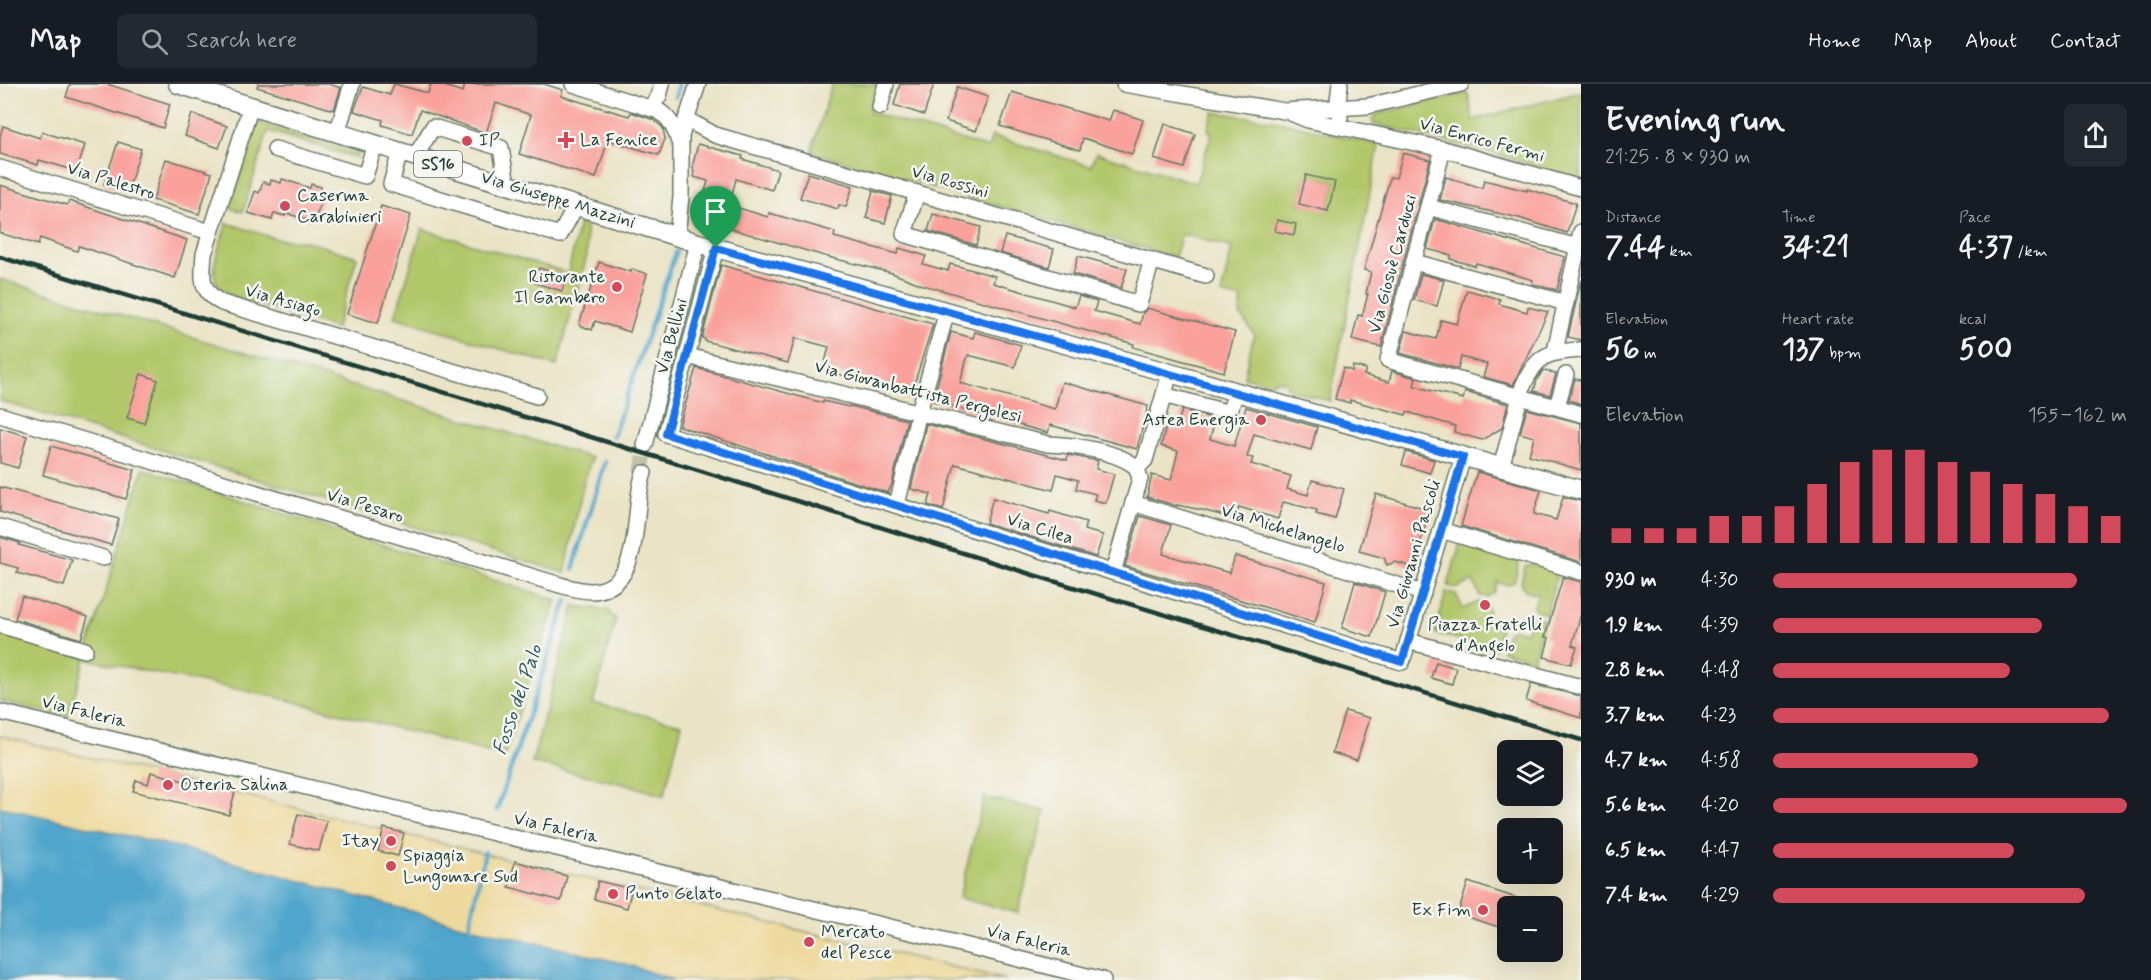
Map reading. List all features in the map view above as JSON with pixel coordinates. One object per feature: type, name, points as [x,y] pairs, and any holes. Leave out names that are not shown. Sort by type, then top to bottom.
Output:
[{"type":"main road","name":"Via Giuseppe Mazzini","points":[[178,84],[698,243]]},
{"type":"main road","name":"SS16","points":[[698,243],[1170,373],[1581,490]]},
{"type":"street","points":[[337,133],[352,84]]},
{"type":"street","points":[[573,84],[666,115],[673,124],[680,144]]},
{"type":"street","points":[[650,108],[659,96],[662,84]]},
{"type":"street","points":[[677,237],[681,197],[680,144],[698,84]]},
{"type":"street","points":[[880,107],[886,84]]},
{"type":"street","points":[[1124,84],[1209,91],[1284,111],[1368,106],[1461,84]]},
{"type":"street","points":[[1340,84],[1337,109],[1340,118],[1349,129]]},
{"type":"street","name":"Via Asiago","points":[[251,106],[204,254],[202,276],[207,293],[222,303],[537,396]]},
{"type":"street","points":[[1368,106],[1364,116],[1371,133]]},
{"type":"street","name":"Via Enrico Fermi","points":[[1284,111],[1308,120],[1443,149],[1581,188]]},
{"type":"street","name":"Via Rossini","points":[[686,119],[715,135],[1206,276]]},
{"type":"street","points":[[507,185],[501,148],[434,127],[408,154],[391,184],[560,235],[576,206]]},
{"type":"street","points":[[275,149],[365,176],[375,144]]},
{"type":"street","name":"Via Giosuè Carducci","points":[[1443,149],[1388,360],[1520,396]]},
{"type":"street","name":"Via Palestro","points":[[0,168],[210,232]]},
{"type":"street","points":[[917,193],[904,234],[1139,304],[1152,260]]},
{"type":"street","points":[[1428,207],[1579,239],[1555,351]]},
{"type":"street","points":[[647,444],[698,243]]},
{"type":"street","name":"Via Bellini","points":[[666,434],[716,248]]},
{"type":"street","points":[[1414,262],[1566,303]]},
{"type":"street","points":[[897,505],[919,412],[947,311]]},
{"type":"street","points":[[1501,467],[1528,375],[1543,357],[1555,351],[1581,350]]},
{"type":"street","name":"Via Giovanbattista Pergolesi","points":[[687,356],[1048,444],[1078,446],[1126,460],[1137,468]]},
{"type":"street","points":[[1113,572],[1140,478],[1137,468],[1145,460],[1170,373]]},
{"type":"street","points":[[1557,406],[1566,375]]},
{"type":"street","points":[[1164,394],[1229,413],[1236,392]]},
{"type":"street","points":[[1520,396],[1581,414]]},
{"type":"street","name":"Via Pesaro","points":[[0,416],[560,585],[584,590],[595,591],[605,588],[618,579],[626,568],[634,544],[642,475]]},
{"type":"street","name":"Via Cilea","points":[[666,434],[1402,662]]},
{"type":"street","name":"Via Giovanni Pascoli","points":[[1402,662],[1463,457]]},
{"type":"street","name":"Via Michelangelo","points":[[1133,503],[1423,593]]},
{"type":"street","points":[[0,527],[103,558]]},
{"type":"street","points":[[1441,530],[1581,572]]},
{"type":"street","points":[[0,625],[85,650]]},
{"type":"street","points":[[1408,641],[1581,687]]},
{"type":"street","name":"Via Faleria","points":[[0,712],[1103,980]]},
{"type":"green space","points":[[832,84],[877,84],[869,112],[988,148],[992,136],[1091,166],[1096,153],[1196,183],[1212,132],[1208,130],[1213,112],[1278,121],[1379,145],[1330,401],[1288,389],[1286,382],[1275,380],[1271,384],[1244,377],[1254,334],[1240,314],[1242,299],[1221,294],[1232,248],[1182,234],[1175,257],[811,152]],"holes":[[[1306,175],[1335,182],[1328,210],[1299,204]]]},
{"type":"green space","points":[[1581,92],[1581,180],[1493,153],[1374,124],[1372,120],[1377,114],[1468,93],[1473,120]]},
{"type":"green space","points":[[257,122],[359,153],[357,158],[268,131],[243,212],[230,208]]},
{"type":"green space","points":[[227,223],[277,239],[306,241],[357,257],[336,328],[239,299],[221,289],[214,273],[219,246]]},
{"type":"green space","points":[[579,223],[586,225],[587,255],[557,366],[395,317],[422,229],[568,273]]},
{"type":"green space","points":[[0,279],[592,458],[584,480],[565,573],[0,401]]},
{"type":"green space","points":[[143,469],[557,600],[504,756],[276,697],[85,659],[68,717],[0,701],[0,634],[85,658]]},
{"type":"green space","points":[[1460,543],[1516,560],[1519,564],[1514,582],[1508,585],[1497,582],[1494,593],[1487,597],[1480,596],[1473,581],[1458,588],[1448,586]]},
{"type":"green space","points":[[1531,564],[1558,572],[1546,614],[1536,611],[1534,606],[1538,594],[1525,590],[1521,583],[1525,566]]},
{"type":"green space","points":[[1446,592],[1456,594],[1463,609],[1478,602],[1485,604],[1489,611],[1486,621],[1496,623],[1500,631],[1495,649],[1435,633]]},
{"type":"green space","points":[[574,606],[607,610],[616,619],[593,703],[682,724],[664,796],[633,786],[532,763]]},
{"type":"green space","points":[[1535,617],[1544,620],[1533,660],[1502,651],[1507,633],[1514,629],[1526,632],[1530,620]]},
{"type":"green space","points":[[984,797],[1045,811],[1018,913],[959,898]]},
{"type":"sand","name":"Spiaggia Lungomare Sud","points":[[0,736],[1005,980],[673,980],[626,964],[469,927],[173,846],[0,807]]},
{"type":"water","points":[[0,807],[173,846],[469,927],[626,964],[673,980],[0,980]]},
{"type":"building","points":[[70,84],[107,84],[170,104],[163,128],[66,97]]},
{"type":"building","points":[[258,84],[329,84],[341,88],[334,110],[257,87]]},
{"type":"building","points":[[394,84],[428,93],[431,84],[463,92],[465,84],[544,84],[563,90],[561,96],[629,116],[631,112],[654,120],[663,128],[665,139],[659,155],[608,140],[596,178],[519,154],[531,115],[496,103],[486,133],[420,110],[412,134],[382,125],[383,120],[354,111],[363,87],[390,95]]},
{"type":"building","points":[[900,84],[934,84],[924,115],[894,105]]},
{"type":"building","points":[[957,87],[988,97],[976,131],[946,121]]},
{"type":"building","points":[[1012,92],[1109,121],[1113,110],[1143,120],[1132,154],[1083,138],[1080,150],[1000,126]]},
{"type":"building","points":[[192,114],[227,126],[219,148],[185,136]]},
{"type":"building","points":[[1165,124],[1195,134],[1184,168],[1154,159]]},
{"type":"building","points":[[3,126],[40,138],[42,132],[85,145],[77,171],[39,160],[38,165],[0,154],[0,136]]},
{"type":"building","points":[[118,142],[141,149],[127,192],[104,184]]},
{"type":"building","points":[[698,144],[743,156],[742,159],[778,170],[772,190],[736,179],[729,205],[768,217],[769,213],[835,232],[834,237],[898,254],[899,248],[926,256],[923,264],[948,271],[950,264],[995,276],[993,283],[1075,307],[1079,296],[1097,302],[1094,311],[1140,324],[1147,308],[1235,332],[1224,372],[1133,347],[1134,344],[923,285],[892,273],[697,219],[708,181],[694,177],[693,164]]},
{"type":"building","points":[[1403,153],[1430,160],[1381,347],[1352,340],[1358,315],[1362,316],[1368,294],[1366,294],[1371,272],[1364,270],[1390,177],[1396,178]]},
{"type":"building","points":[[166,159],[212,173],[199,214],[153,200]]},
{"type":"building","points":[[808,173],[853,186],[846,207],[839,205],[838,209],[800,198]]},
{"type":"building","points":[[1306,175],[1335,182],[1328,211],[1299,204]]},
{"type":"building","points":[[1446,177],[1482,188],[1484,180],[1576,203],[1567,233],[1519,218],[1440,200]]},
{"type":"building","name":"Caserma Carabinieri","points":[[282,179],[310,188],[311,184],[321,187],[318,198],[322,199],[316,217],[312,216],[310,221],[286,213],[285,216],[274,213],[272,220],[248,213],[255,191],[259,193],[263,182],[270,184],[271,180],[281,183]]},
{"type":"building","points":[[0,185],[67,205],[69,201],[187,240],[175,278],[79,246],[77,251],[40,238],[38,245],[0,233]]},
{"type":"building","points":[[873,191],[892,196],[885,223],[866,218]]},
{"type":"building","points":[[381,206],[411,215],[378,323],[347,314]]},
{"type":"building","points":[[933,214],[981,227],[976,245],[928,231]]},
{"type":"building","points":[[1435,219],[1565,257],[1557,290],[1532,284],[1533,280],[1476,263],[1475,266],[1450,259],[1451,255],[1427,249]]},
{"type":"building","points":[[1277,220],[1296,224],[1294,235],[1275,231]]},
{"type":"building","points":[[1005,236],[1054,249],[1049,267],[1000,253]]},
{"type":"building","points":[[1078,256],[1127,269],[1121,288],[1073,274]]},
{"type":"building","name":"Ristorante Il Gambero","points":[[599,262],[631,272],[632,269],[647,274],[630,332],[595,321],[592,330],[579,325]]},
{"type":"building","points":[[721,265],[933,324],[911,394],[823,370],[829,347],[795,338],[788,363],[705,341],[702,338]]},
{"type":"building","points":[[539,268],[566,276],[562,291],[535,283]]},
{"type":"building","points":[[1421,274],[1444,280],[1437,306],[1414,300]]},
{"type":"building","points":[[1581,280],[1581,340],[1568,337]]},
{"type":"building","points":[[1467,290],[1500,299],[1499,304],[1527,312],[1528,307],[1548,312],[1513,385],[1483,377],[1487,364],[1461,357],[1458,369],[1400,353],[1406,331],[1436,339],[1441,320],[1457,324]]},
{"type":"building","points":[[951,332],[973,338],[975,332],[1021,345],[1015,367],[968,355],[960,383],[1055,409],[1062,382],[1148,406],[1137,449],[1050,425],[1048,433],[933,401]]},
{"type":"building","points":[[1353,366],[1366,369],[1364,375],[1389,382],[1392,371],[1416,378],[1414,386],[1463,399],[1465,392],[1508,404],[1502,428],[1482,440],[1454,432],[1455,426],[1407,412],[1406,415],[1350,400],[1350,403],[1335,399],[1343,368],[1352,371]]},
{"type":"building","points":[[696,368],[823,403],[823,401],[850,406],[907,420],[888,493],[679,426]]},
{"type":"building","points":[[1543,370],[1556,374],[1550,395],[1534,391]]},
{"type":"building","points":[[141,374],[158,380],[144,423],[127,418]]},
{"type":"building","points":[[1575,379],[1581,380],[1581,404],[1569,400]]},
{"type":"building","points":[[1246,407],[1317,427],[1311,450],[1254,434],[1247,457],[1253,458],[1251,464],[1291,476],[1287,489],[1308,495],[1312,480],[1344,489],[1335,519],[1316,514],[1317,510],[1283,502],[1278,519],[1239,507],[1236,519],[1147,497],[1152,475],[1171,480],[1178,451],[1161,446],[1166,427],[1176,430],[1182,410],[1215,419],[1210,439],[1234,446]]},
{"type":"building","points":[[1527,409],[1581,423],[1581,470],[1529,455],[1534,437],[1520,433]]},
{"type":"building","points":[[926,424],[1067,460],[1068,455],[1098,461],[1096,469],[1114,474],[1106,503],[1094,500],[1096,494],[1076,489],[1078,480],[1057,474],[1053,490],[955,464],[943,510],[928,505],[931,494],[911,489]]},
{"type":"building","points":[[0,428],[27,436],[18,468],[0,463]]},
{"type":"building","points":[[51,446],[135,470],[126,499],[43,475]]},
{"type":"building","points":[[1406,452],[1434,460],[1430,473],[1402,465]]},
{"type":"building","points":[[1477,472],[1541,490],[1534,514],[1556,520],[1563,497],[1581,501],[1581,562],[1461,526]]},
{"type":"building","points":[[0,487],[119,519],[111,545],[0,512]]},
{"type":"building","points":[[1376,494],[1430,510],[1413,567],[1395,562],[1387,565],[1384,558],[1359,551]]},
{"type":"building","points":[[993,498],[1086,522],[1084,530],[1103,535],[1096,557],[986,523]]},
{"type":"building","points":[[1140,516],[1171,525],[1163,554],[1230,573],[1235,556],[1326,582],[1315,622],[1125,566]]},
{"type":"building","points":[[0,537],[20,543],[19,545],[72,560],[64,586],[17,573],[18,568],[0,563]]},
{"type":"building","points":[[1563,577],[1581,582],[1581,614],[1572,645],[1577,647],[1571,664],[1544,657],[1549,638],[1545,637]]},
{"type":"building","points":[[1355,582],[1385,592],[1372,637],[1342,628]]},
{"type":"building","points":[[22,596],[88,617],[81,639],[15,619]]},
{"type":"building","points":[[1436,662],[1456,668],[1452,684],[1431,678]]},
{"type":"building","points":[[1531,684],[1581,696],[1581,718],[1526,701]]},
{"type":"building","points":[[1345,711],[1370,718],[1357,760],[1332,753]]},
{"type":"building","points":[[151,772],[202,786],[235,792],[229,815],[133,791],[136,780],[148,784]]},
{"type":"building","points":[[298,814],[327,821],[319,851],[290,844]]},
{"type":"building","points":[[384,828],[404,833],[398,856],[378,851]]},
{"type":"building","points":[[515,861],[567,876],[561,901],[509,887]]},
{"type":"building","name":"Punto Gelato","points":[[598,881],[632,889],[627,908],[594,899]]},
{"type":"building","name":"Ex Fim","points":[[1468,882],[1511,896],[1497,896],[1497,926],[1458,914]]},
{"type":"waterway","name":"Fosso del Palo","points":[[676,97],[678,84]]},
{"type":"waterway","name":"Fosso del Palo","points":[[613,436],[676,252]]},
{"type":"waterway","name":"Fosso del Palo","points":[[573,569],[605,462]]},
{"type":"waterway","name":"Fosso del Palo","points":[[497,810],[567,600]]},
{"type":"waterway","name":"Fosso del Palo","points":[[469,927],[485,852]]},
{"type":"tunnel","points":[[641,472],[645,445]]},
{"type":"railway","points":[[0,257],[653,456],[1030,574],[1581,740]]},
{"type":"place","name":"La Fenice","points":[[566,140]]},
{"type":"place","name":"IP","points":[[467,141]]},
{"type":"place","name":"Caserma Carabinieri","points":[[285,206]]},
{"type":"place","name":"Ristorante Il Gambero","points":[[617,287]]},
{"type":"place","name":"Astea Energia","points":[[1261,420]]},
{"type":"place","name":"Piazza Fratelli d'Angelo","points":[[1485,605]]},
{"type":"place","name":"Osteria Salina","points":[[168,785]]},
{"type":"place","name":"Itay","points":[[391,841]]},
{"type":"place","name":"Spiaggia Lungomare Sud","points":[[391,866]]},
{"type":"place","name":"Punto Gelato","points":[[613,894]]},
{"type":"place","name":"Ex Fim","points":[[1483,910]]},
{"type":"place","name":"Mercato del Pesce","points":[[809,942]]},
{"type":"route","points":[[716,248],[1170,373],[1463,457],[1402,662],[666,434],[716,248]]}]
